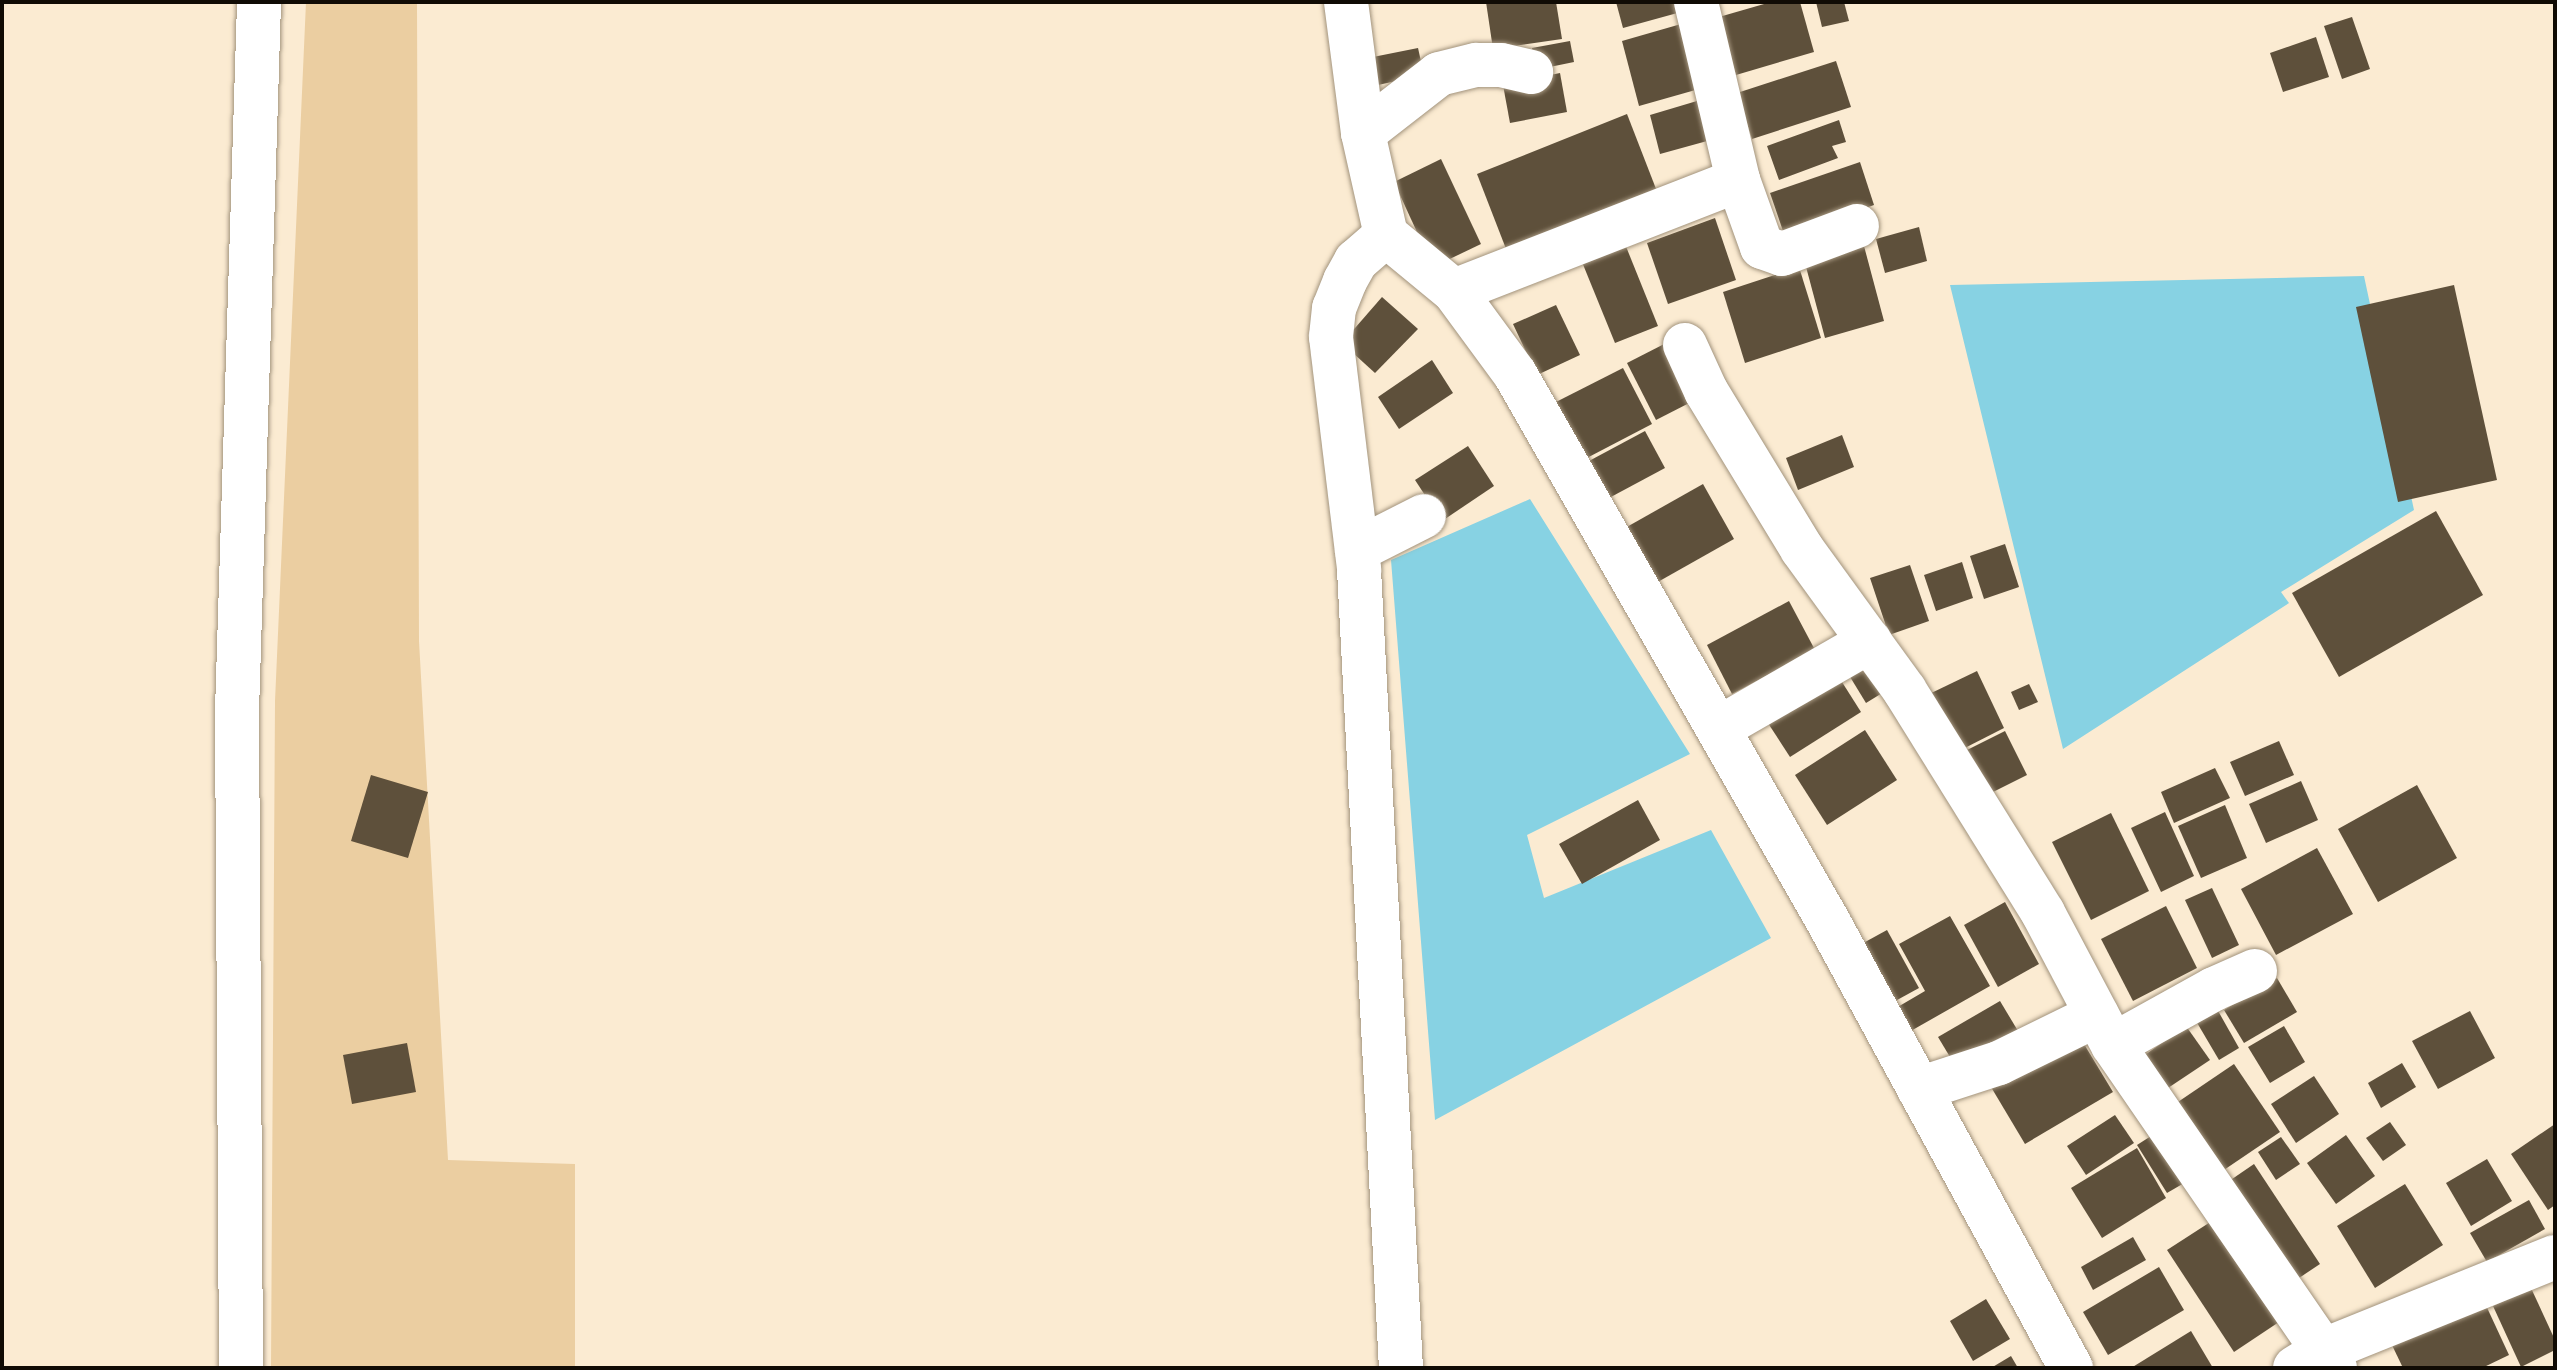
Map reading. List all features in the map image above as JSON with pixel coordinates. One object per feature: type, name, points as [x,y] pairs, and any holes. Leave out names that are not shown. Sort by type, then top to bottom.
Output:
[{"type":"street","points":[[241,1368],[237,711],[259,2]]},
{"type":"street","points":[[1346,2],[1363,133],[1386,235],[1454,291],[1515,374],[1719,728],[2071,1368]]},
{"type":"street","points":[[1696,2],[1738,180],[1757,240],[1769,252],[1782,254],[1857,226]]},
{"type":"street","points":[[1363,133],[1439,74],[1476,65],[1501,65],[1531,72]]},
{"type":"street","points":[[1454,291],[1738,180]]},
{"type":"street","points":[[1386,235],[1356,261],[1345,281],[1334,308],[1331,337],[1357,550],[1401,1368]]},
{"type":"street","points":[[1685,345],[1706,391],[1802,549],[1870,641],[2043,913],[2105,1030],[2317,1362],[2555,1257]]},
{"type":"street","points":[[1357,550],[1424,516]]},
{"type":"street","points":[[1719,728],[1870,641]]},
{"type":"street","points":[[1919,1089],[2105,1030],[2255,971]]},
{"type":"shaded area","points":[[306,2],[417,2],[419,641],[448,1160],[575,1164],[575,1368],[271,1368],[275,701]]},
{"type":"water","points":[[2364,276],[2414,510],[2281,592],[2289,603],[2063,749],[1950,285]]},
{"type":"water","points":[[1530,499],[1690,754],[1527,835],[1544,898],[1711,830],[1771,938],[1435,1120],[1391,560]]},
{"type":"building","points":[[1486,2],[1556,2],[1562,39],[1493,49]]},
{"type":"building","points":[[1616,2],[1679,2],[1681,12],[1623,28]]},
{"type":"building","points":[[1771,2],[1800,2],[1814,52],[1736,75],[1719,17]]},
{"type":"building","points":[[1816,2],[1844,2],[1849,21],[1822,27]]},
{"type":"building","points":[[2352,17],[2370,69],[2342,79],[2324,26]]},
{"type":"building","points":[[1688,22],[1706,87],[1639,106],[1622,41]]},
{"type":"building","points":[[2316,37],[2329,77],[2283,92],[2270,53]]},
{"type":"building","points":[[1570,41],[1574,62],[1535,70],[1532,48]]},
{"type":"building","points":[[1418,48],[1424,75],[1378,85],[1373,57]]},
{"type":"building","points":[[1836,61],[1851,107],[1752,139],[1737,93]]},
{"type":"building","points":[[1560,73],[1567,112],[1510,123],[1503,85]]},
{"type":"building","points":[[1707,98],[1718,138],[1660,154],[1650,115]]},
{"type":"building","points":[[1627,114],[1658,194],[1508,254],[1477,174]]},
{"type":"building","points":[[1839,120],[1846,142],[1832,146],[1838,158],[1779,180],[1767,146]]},
{"type":"building","points":[[1441,159],[1481,244],[1433,267],[1394,182]]},
{"type":"building","points":[[1860,162],[1874,205],[1785,237],[1770,193]]},
{"type":"building","points":[[1715,218],[1736,280],[1668,304],[1647,243]]},
{"type":"building","points":[[1919,227],[1927,261],[1885,273],[1876,239]]},
{"type":"building","points":[[1625,244],[1658,326],[1615,343],[1582,262]]},
{"type":"building","points":[[1864,246],[1884,321],[1825,338],[1805,263]]},
{"type":"building","points":[[1799,267],[1821,338],[1745,363],[1723,292]]},
{"type":"building","points":[[2454,285],[2497,480],[2398,502],[2356,307]]},
{"type":"building","points":[[1382,297],[1418,329],[1375,373],[1342,343]]},
{"type":"building","points":[[1556,305],[1580,355],[1537,375],[1513,324]]},
{"type":"building","points":[[1672,340],[1701,397],[1656,420],[1627,363]]},
{"type":"building","points":[[1432,360],[1453,393],[1399,429],[1378,397]]},
{"type":"building","points":[[1623,368],[1652,424],[1583,460],[1554,403]]},
{"type":"building","points":[[1645,431],[1665,468],[1609,498],[1589,461]]},
{"type":"building","points":[[1842,435],[1854,467],[1798,490],[1786,458]]},
{"type":"building","points":[[1468,446],[1494,486],[1442,521],[1415,480]]},
{"type":"building","points":[[1703,484],[1734,539],[1656,583],[1625,528]]},
{"type":"building","points":[[2436,511],[2483,595],[2339,677],[2292,593]]},
{"type":"building","points":[[2005,544],[2019,587],[1984,599],[1970,556]]},
{"type":"building","points":[[1962,562],[1973,598],[1936,611],[1924,575]]},
{"type":"building","points":[[1910,565],[1929,621],[1889,635],[1870,578]]},
{"type":"building","points":[[1789,601],[1815,650],[1732,694],[1707,645]]},
{"type":"building","points":[[1869,651],[1892,687],[1866,703],[1844,667]]},
{"type":"building","points":[[1835,671],[1861,712],[1790,757],[1764,717]]},
{"type":"building","points":[[1977,671],[2004,728],[1951,755],[1923,697]]},
{"type":"building","points":[[2029,684],[2038,702],[2019,710],[2011,692]]},
{"type":"building","points":[[1865,730],[1897,780],[1827,825],[1795,775]]},
{"type":"building","points":[[2005,731],[2027,775],[1977,800],[1955,756]]},
{"type":"building","points":[[2279,741],[2294,775],[2245,796],[2230,762]]},
{"type":"building","points":[[2215,768],[2230,798],[2174,823],[2161,792]]},
{"type":"building","points":[[371,775],[428,792],[408,858],[351,841]]},
{"type":"building","points":[[2301,781],[2318,820],[2266,843],[2249,804]]},
{"type":"building","points":[[2417,785],[2457,858],[2378,902],[2338,829]]},
{"type":"building","points":[[1638,800],[1660,840],[1582,884],[1559,844]]},
{"type":"building","points":[[2225,805],[2247,858],[2201,878],[2178,826]]},
{"type":"building","points":[[2165,812],[2194,876],[2161,892],[2131,828]]},
{"type":"building","points":[[2111,813],[2149,891],[2091,920],[2052,842]]},
{"type":"building","points":[[2317,848],[2353,914],[2276,955],[2241,889]]},
{"type":"building","points":[[2212,888],[2239,945],[2212,958],[2185,900]]},
{"type":"building","points":[[2005,902],[2039,964],[1998,987],[1964,925]]},
{"type":"building","points":[[2166,906],[2197,968],[2133,1001],[2101,939]]},
{"type":"building","points":[[1950,916],[1990,986],[1909,1032],[1896,1008],[1925,991],[1899,944]]},
{"type":"building","points":[[1887,930],[1919,988],[1888,1005],[1856,947]]},
{"type":"building","points":[[2277,978],[2297,1012],[2244,1043],[2224,1010]]},
{"type":"building","points":[[2000,1001],[2021,1036],[1959,1072],[1938,1037]]},
{"type":"building","points":[[2217,1009],[2239,1048],[2219,1060],[2196,1021]]},
{"type":"building","points":[[2470,1011],[2495,1058],[2438,1089],[2412,1041]]},
{"type":"building","points":[[2186,1026],[2210,1060],[2165,1090],[2142,1057]]},
{"type":"building","points":[[2284,1026],[2305,1062],[2270,1083],[2248,1047]]},
{"type":"building","points":[[2078,1034],[2113,1092],[2025,1144],[1991,1087]]},
{"type":"building","points":[[407,1043],[416,1092],[352,1104],[343,1055]]},
{"type":"building","points":[[2402,1063],[2416,1087],[2381,1108],[2368,1083]]},
{"type":"building","points":[[2234,1064],[2280,1132],[2218,1174],[2172,1106]]},
{"type":"building","points":[[2314,1076],[2339,1114],[2296,1143],[2271,1104]]},
{"type":"building","points":[[2115,1115],[2134,1143],[2086,1175],[2067,1146]]},
{"type":"building","points":[[2390,1122],[2406,1145],[2383,1161],[2366,1138]]},
{"type":"building","points":[[2555,1124],[2555,1205],[2548,1210],[2511,1154]]},
{"type":"building","points":[[2162,1129],[2191,1179],[2167,1193],[2137,1145]]},
{"type":"building","points":[[2346,1135],[2375,1176],[2336,1204],[2307,1163]]},
{"type":"building","points":[[2281,1137],[2300,1164],[2276,1180],[2258,1152]]},
{"type":"building","points":[[2137,1148],[2166,1198],[2102,1238],[2071,1188]]},
{"type":"building","points":[[2487,1159],[2512,1201],[2471,1226],[2446,1183]]},
{"type":"building","points":[[2254,1164],[2320,1264],[2284,1288],[2219,1188]]},
{"type":"building","points":[[2405,1184],[2443,1245],[2375,1288],[2337,1226]]},
{"type":"building","points":[[2529,1200],[2545,1229],[2487,1262],[2470,1233]]},
{"type":"building","points":[[2215,1219],[2282,1320],[2234,1352],[2167,1250]]},
{"type":"building","points":[[2133,1237],[2146,1260],[2093,1290],[2081,1267]]},
{"type":"building","points":[[2159,1267],[2184,1310],[2108,1355],[2083,1312]]},
{"type":"building","points":[[2531,1288],[2555,1340],[2555,1350],[2521,1367],[2493,1306]]},
{"type":"building","points":[[1986,1299],[2010,1339],[1973,1361],[1950,1321]]},
{"type":"building","points":[[2483,1299],[2509,1355],[2482,1368],[2403,1368],[2391,1343]]},
{"type":"building","points":[[2191,1331],[2213,1368],[2131,1368]]},
{"type":"building","points":[[2011,1356],[2018,1368],[1991,1368]]}]
